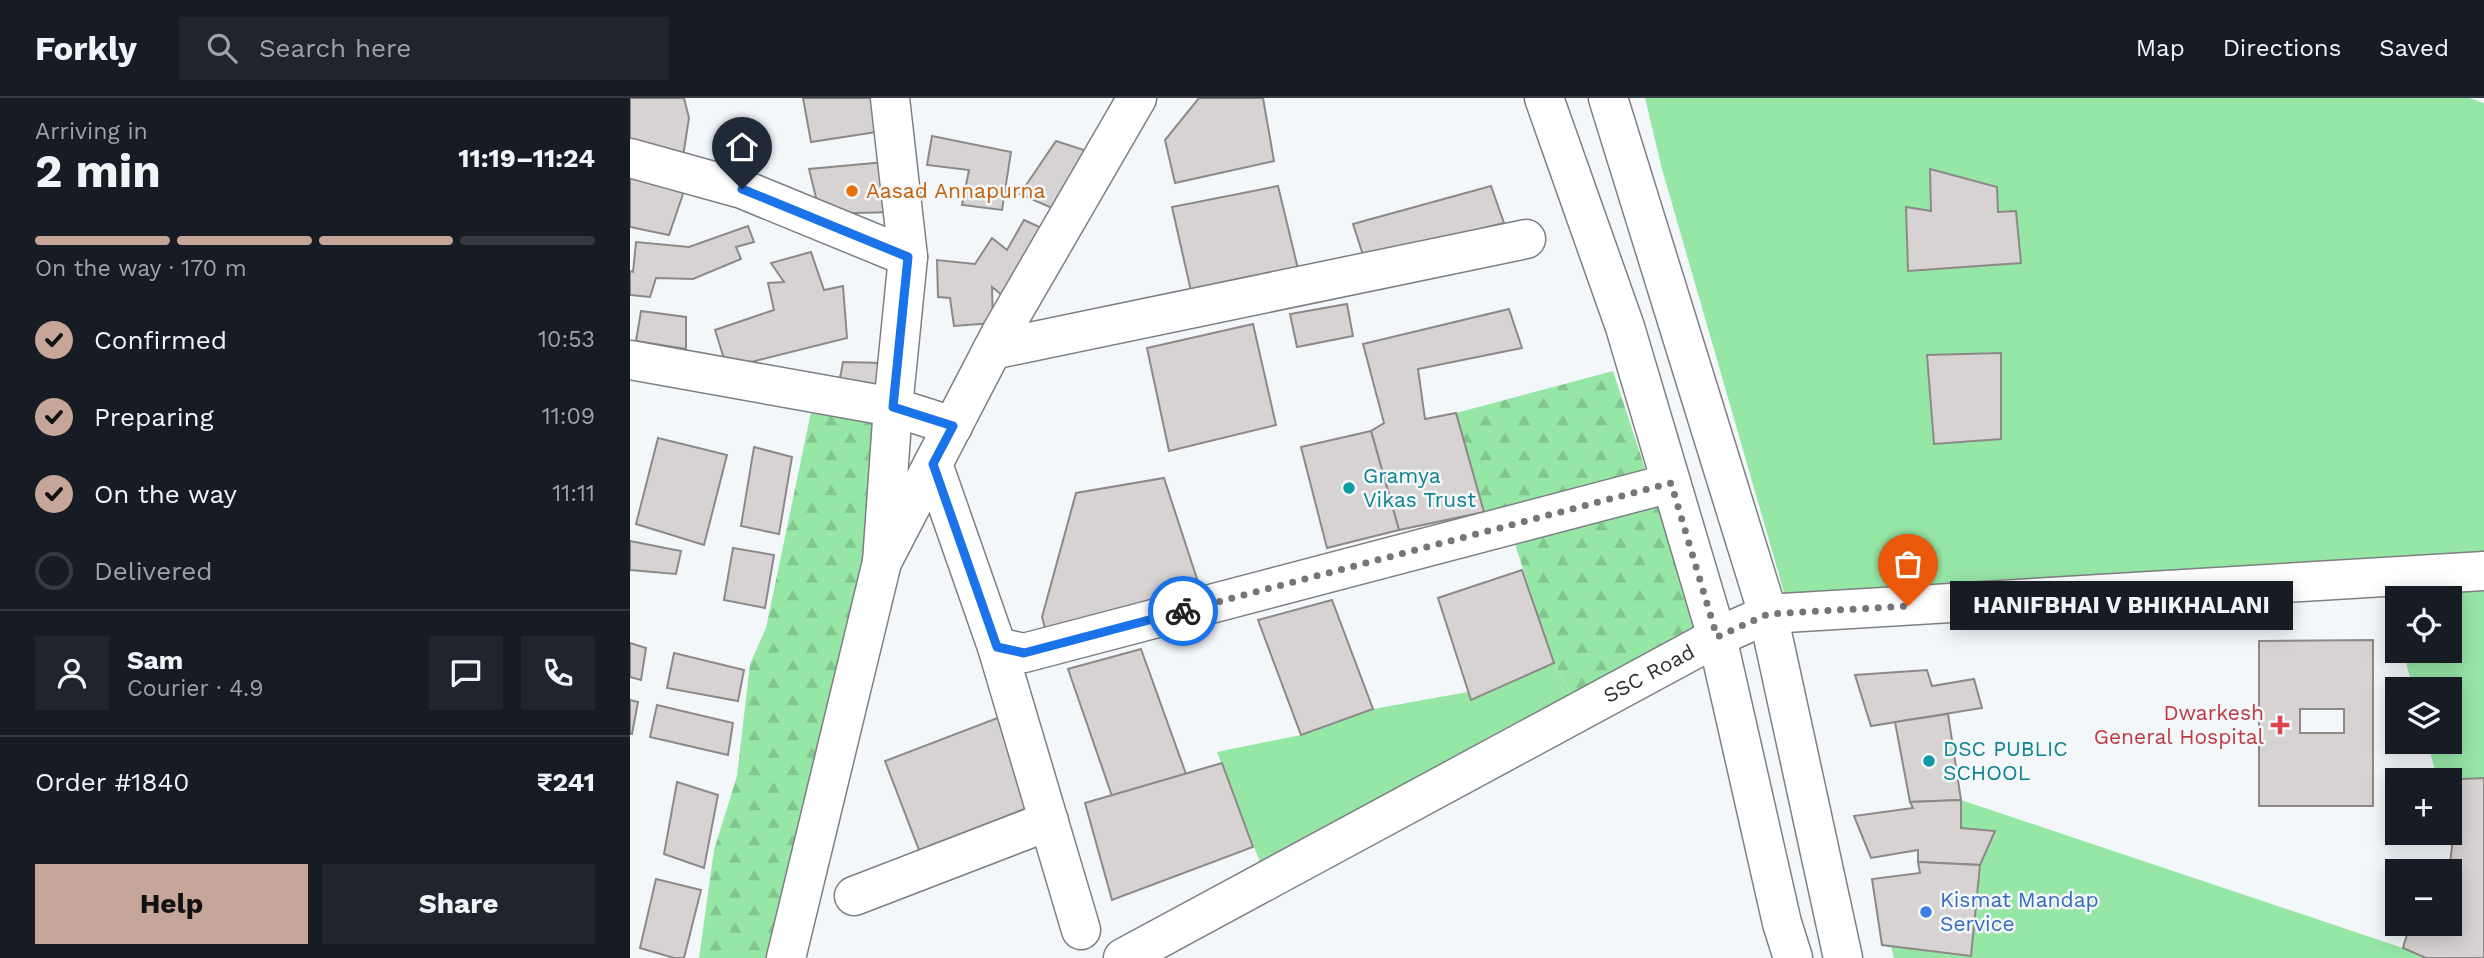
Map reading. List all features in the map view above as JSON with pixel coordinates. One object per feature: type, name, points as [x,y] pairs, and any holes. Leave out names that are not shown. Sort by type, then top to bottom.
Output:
[{"type":"main road","points":[[786,958],[882,562],[893,407],[908,257],[890,98]]},
{"type":"main road","points":[[882,562],[992,350],[1137,98]]},
{"type":"main road","points":[[1545,98],[1625,327],[1717,637],[1782,923],[1793,958]]},
{"type":"main road","points":[[1608,98],[1768,614],[1843,958]]},
{"type":"main road","points":[[630,158],[742,189],[908,257]]},
{"type":"main road","points":[[992,350],[1526,239]]},
{"type":"main road","points":[[630,360],[893,407],[953,426]]},
{"type":"main road","points":[[933,464],[997,647],[1081,930]]},
{"type":"main road","points":[[997,647],[1024,653],[1671,483]]},
{"type":"main road","name":"SSC Road","points":[[1123,958],[1717,637],[1768,614],[2484,571]]},
{"type":"main road","points":[[854,896],[1049,821]]},
{"type":"green space","points":[[1645,98],[2469,98],[2484,103],[2484,778],[2462,779],[2462,768],[2435,768],[2430,754],[2462,754],[2462,677],[2410,677],[2406,663],[2462,663],[2462,586],[2385,586],[2383,577],[1790,613],[1662,169]]},
{"type":"green space","points":[[1613,371],[1703,645],[1580,711],[1554,663],[1509,526],[1484,512],[1456,413]]},
{"type":"green space","points":[[815,393],[893,407],[786,958],[699,958],[714,850],[737,776],[750,664],[766,628]]},
{"type":"green space","points":[[1554,663],[1580,711],[1267,880],[1217,752],[1301,735],[1373,709],[1468,692],[1471,700]]},
{"type":"green space","points":[[1961,800],[2426,958],[1894,958],[1891,946],[1971,956],[1980,865],[1995,831],[1961,828]]},
{"type":"building","points":[[630,98],[684,98],[689,118],[682,163],[630,150]]},
{"type":"building","points":[[803,98],[877,98],[883,131],[811,142]]},
{"type":"building","points":[[1199,98],[1263,98],[1274,161],[1175,183],[1165,140]]},
{"type":"building","points":[[932,136],[1011,152],[1002,210],[962,205],[969,170],[927,165]]},
{"type":"building","points":[[1056,141],[1087,151],[1052,208],[1020,194]]},
{"type":"building","name":"Aasad Annapurna","points":[[885,162],[893,212],[820,214],[809,169]]},
{"type":"building","points":[[1930,169],[1997,187],[1998,212],[2016,211],[2021,263],[1908,271],[1906,207],[1931,211]]},
{"type":"building","points":[[630,176],[684,191],[669,235],[630,227]]},
{"type":"building","points":[[1278,186],[1299,273],[1193,300],[1172,207]]},
{"type":"building","points":[[1491,186],[1504,223],[1364,258],[1353,224]]},
{"type":"building","points":[[1024,220],[1046,230],[1008,300],[992,287],[993,323],[954,326],[950,298],[938,297],[937,260],[975,264],[992,238],[1007,250]]},
{"type":"building","points":[[748,226],[754,242],[736,247],[741,259],[693,279],[656,278],[650,297],[630,295],[630,271],[633,272],[636,242],[689,247]]},
{"type":"building","points":[[811,252],[824,290],[843,286],[847,338],[727,368],[715,330],[774,310],[768,283],[784,282],[771,263]]},
{"type":"building","points":[[1347,304],[1353,336],[1297,347],[1290,314]]},
{"type":"building","points":[[1509,309],[1522,348],[1418,369],[1425,419],[1456,413],[1484,512],[1399,530],[1371,431],[1384,423],[1363,344]]},
{"type":"building","points":[[641,311],[686,317],[686,349],[636,341]]},
{"type":"building","points":[[1253,324],[1276,425],[1169,451],[1147,348]]},
{"type":"building","points":[[2001,353],[2001,439],[1934,444],[1927,355]]},
{"type":"building","points":[[843,362],[884,363],[883,395],[838,389]]},
{"type":"building","name":"Gramya Vikas Trust","points":[[1371,431],[1399,530],[1327,548],[1301,447]]},
{"type":"building","points":[[658,438],[727,455],[704,545],[636,524]]},
{"type":"building","points":[[754,447],[792,457],[779,534],[741,526]]},
{"type":"building","points":[[1164,478],[1200,588],[1047,636],[1042,617],[1076,493]]},
{"type":"building","points":[[630,541],[681,551],[676,574],[630,570]]},
{"type":"building","points":[[733,548],[774,555],[765,608],[724,600]]},
{"type":"building","points":[[1522,570],[1554,663],[1471,700],[1438,598]]},
{"type":"building","points":[[1332,600],[1373,709],[1301,735],[1258,620]]},
{"type":"building","points":[[2373,640],[2373,806],[2259,806],[2259,641]],"holes":[[[2300,709],[2344,709],[2344,733],[2300,733]]]},
{"type":"building","points":[[630,643],[646,648],[641,680],[630,677]]},
{"type":"building","points":[[1141,649],[1186,774],[1112,796],[1068,669]]},
{"type":"building","points":[[674,653],[744,670],[738,701],[667,688]]},
{"type":"building","points":[[1927,670],[1932,686],[1974,679],[1982,708],[1871,726],[1855,675]]},
{"type":"building","points":[[630,700],[638,702],[632,734],[630,734]]},
{"type":"building","points":[[657,705],[733,723],[728,755],[650,737]]},
{"type":"building","name":"DSC PUBLIC SCHOOL","points":[[1948,714],[1961,800],[1910,802],[1895,722]]},
{"type":"building","points":[[1000,717],[1027,808],[919,850],[885,761]]},
{"type":"building","points":[[1222,763],[1253,847],[1112,900],[1085,803]]},
{"type":"building","points":[[2484,778],[2484,958],[2426,958],[2403,948],[2406,936],[2462,936],[2462,859],[2450,859],[2452,845],[2462,845],[2462,779]]},
{"type":"building","points":[[677,782],[718,795],[704,868],[664,854]]},
{"type":"building","points":[[1961,800],[1961,828],[1995,831],[1980,865],[1918,862],[1918,850],[1871,858],[1854,816],[1913,808],[1910,802]]},
{"type":"building","name":"Kismat Mandap Service","points":[[1918,862],[1980,865],[1971,956],[1882,945],[1872,879],[1920,873]]},
{"type":"building","points":[[656,879],[701,890],[684,958],[674,958],[640,948]]},
{"type":"way so far","points":[[1183,611],[1671,483],[1717,637],[1768,614],[1908,606]]},
{"type":"place","name":"Aasad Annapurna","points":[[852,191]]},
{"type":"place","name":"Gramya Vikas Trust","points":[[1349,488]]},
{"type":"place","name":"HANIFBHAI V BHIKHALANI","points":[[1908,606]]},
{"type":"place","name":"Dwarkesh General Hospital","points":[[2280,725]]},
{"type":"place","name":"DSC PUBLIC SCHOOL","points":[[1929,761]]},
{"type":"place","name":"Kismat Mandap Service","points":[[1926,912]]},
{"type":"route","points":[[742,189],[908,257],[893,407],[953,426],[933,464],[997,647],[1024,653],[1183,611]]}]
